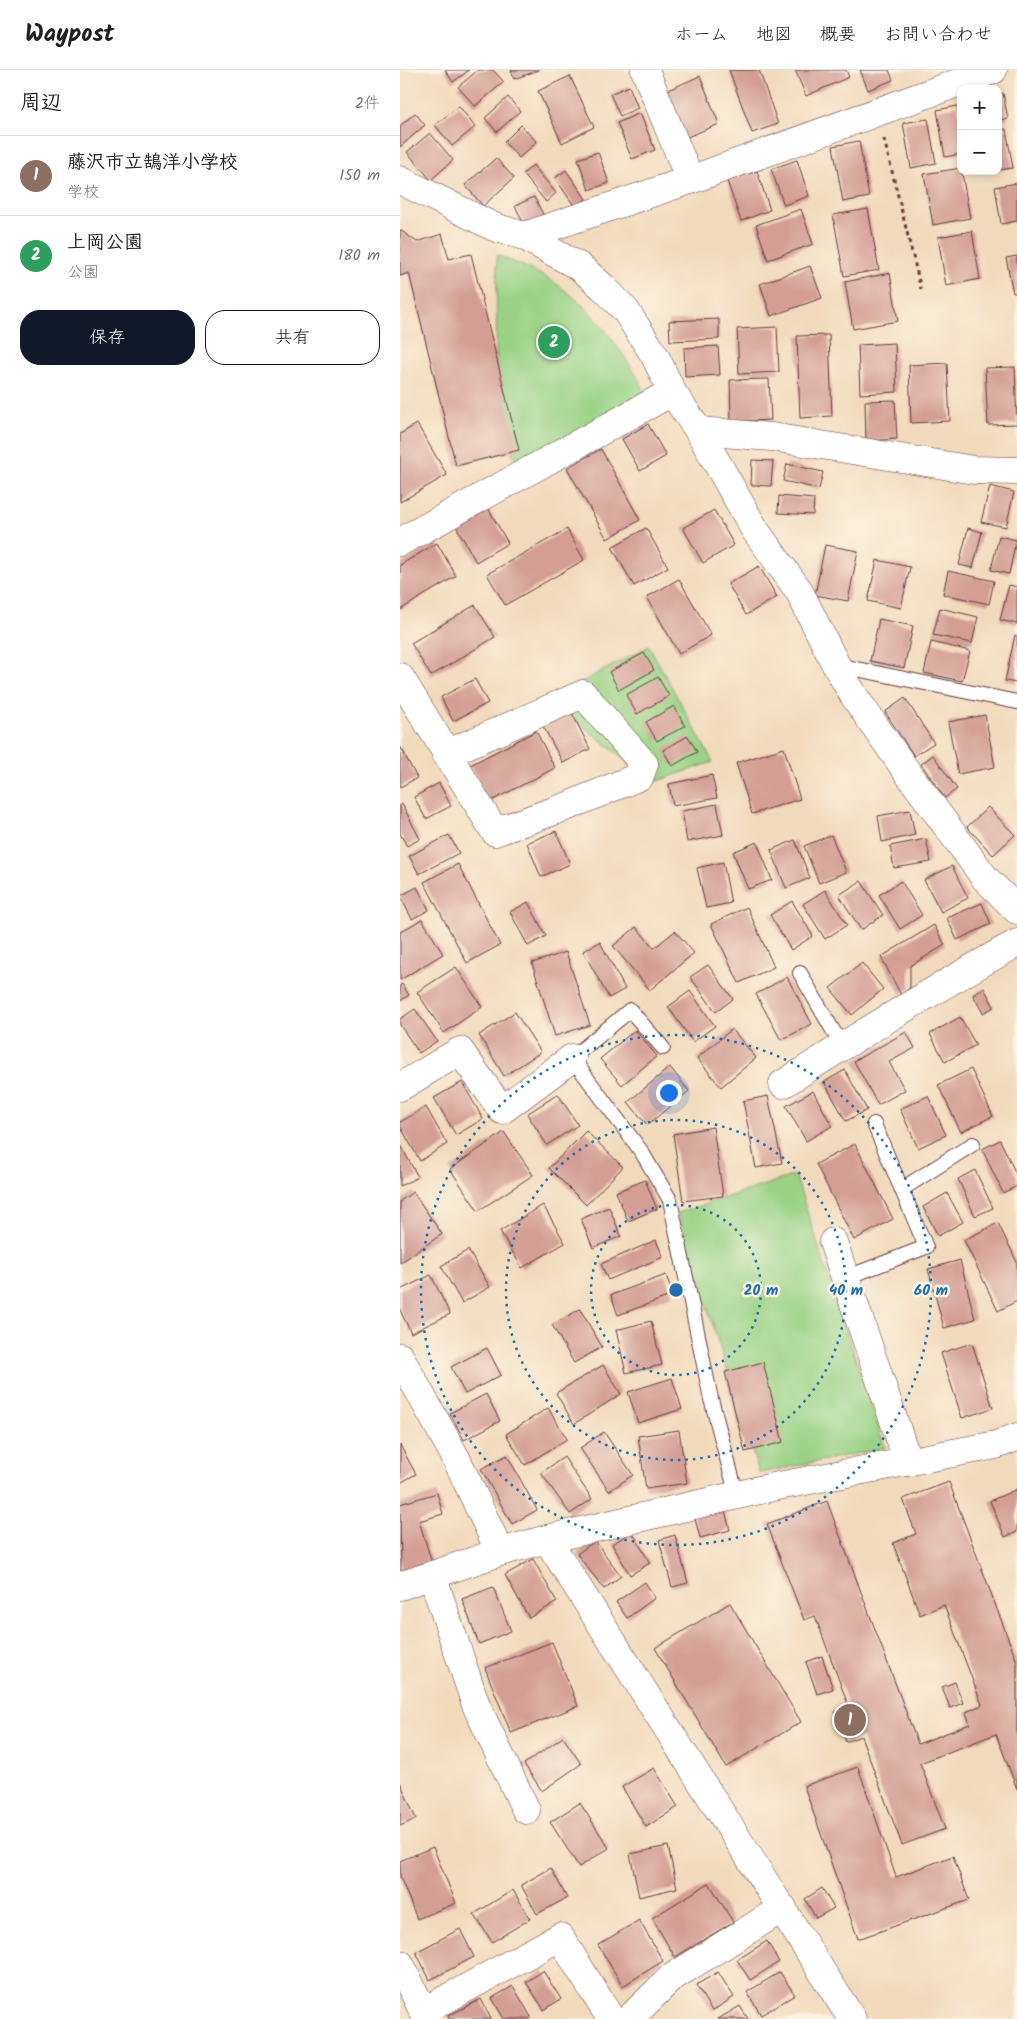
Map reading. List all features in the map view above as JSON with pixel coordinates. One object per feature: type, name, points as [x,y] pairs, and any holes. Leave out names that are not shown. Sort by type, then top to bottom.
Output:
[{"type":"street","points":[[645,70],[690,180]]},
{"type":"street","points":[[524,236],[690,180],[993,70]]},
{"type":"street","points":[[400,180],[494,227],[524,236],[580,267],[604,288],[631,318],[655,356],[672,392],[698,431],[755,530],[799,591],[836,665],[854,696],[952,835],[985,878],[1017,910]]},
{"type":"street","points":[[400,542],[672,392]]},
{"type":"street","points":[[698,431],[772,437],[974,470],[1017,471]]},
{"type":"street","points":[[400,677],[446,754],[495,832],[568,806],[640,776],[644,764],[583,694],[446,754]]},
{"type":"street","points":[[783,1084],[947,982],[1017,943]]},
{"type":"street","points":[[400,1087],[460,1051],[502,1110],[572,1058]]},
{"type":"street","points":[[833,1242],[908,1462]]},
{"type":"street","points":[[400,1356],[456,1458],[500,1552]]},
{"type":"street","points":[[400,1586],[500,1552],[547,1540],[773,1487],[996,1445],[1017,1437]]},
{"type":"street","points":[[547,1540],[673,1739],[784,1908],[852,2019]]},
{"type":"street","points":[[432,1575],[476,1705],[526,1810]]},
{"type":"street","points":[[629,2019],[671,1978],[784,1908]]},
{"type":"street","points":[[400,1964],[425,2015],[560,1937],[611,2019]]},
{"type":"lane","points":[[836,665],[1017,702]]},
{"type":"lane","points":[[800,972],[842,1046]]},
{"type":"lane","points":[[663,1048],[630,1010],[572,1058],[641,1151],[670,1200],[711,1399],[737,1496]]},
{"type":"lane","points":[[845,1278],[926,1247],[874,1124]]},
{"type":"lane","points":[[902,1189],[973,1144]]},
{"type":"path","points":[[878,112],[921,289]]},
{"type":"green space","points":[[497,255],[552,281],[586,309],[620,350],[648,395],[517,463],[501,432],[496,380]]},
{"type":"green space","points":[[649,646],[713,762],[654,782],[640,776],[617,753],[579,723],[556,696]]},
{"type":"green space","points":[[795,1175],[885,1448],[759,1473],[678,1213]]},
{"type":"building","points":[[445,70],[469,70],[453,82]]},
{"type":"building","points":[[478,70],[493,70],[504,82],[475,106],[458,87]]},
{"type":"building","points":[[511,70],[539,70],[514,79]]},
{"type":"building","points":[[729,70],[759,70],[778,124],[752,133]]},
{"type":"building","points":[[795,70],[846,70],[849,77],[806,96]]},
{"type":"building","points":[[860,70],[889,70],[893,80],[868,90]]},
{"type":"building","points":[[570,76],[594,127],[562,143],[538,91]]},
{"type":"building","points":[[700,76],[719,124],[680,140],[661,93]]},
{"type":"building","points":[[629,86],[638,108],[620,116],[610,94]]},
{"type":"building","points":[[1003,93],[1008,119],[1002,120]]},
{"type":"building","points":[[508,97],[520,111],[497,132],[485,118]]},
{"type":"building","points":[[459,106],[475,127],[452,146],[435,125]]},
{"type":"building","points":[[957,106],[957,155],[945,157],[937,110]]},
{"type":"building","points":[[415,113],[425,125],[400,147],[400,126]]},
{"type":"building","points":[[640,113],[655,150],[632,159],[617,123]]},
{"type":"building","points":[[928,119],[936,163],[911,168],[903,123]]},
{"type":"building","points":[[521,125],[537,142],[519,158],[504,142]]},
{"type":"building","points":[[1006,129],[1013,168],[1002,169],[1002,130]]},
{"type":"building","points":[[430,133],[453,160],[431,180],[407,152]]},
{"type":"building","points":[[859,141],[869,197],[843,202],[833,146]]},
{"type":"building","points":[[598,152],[609,183],[589,190],[578,159]]},
{"type":"building","points":[[496,158],[514,178],[483,206],[465,185]]},
{"type":"building","points":[[797,160],[809,196],[784,205],[771,169]]},
{"type":"building","points":[[533,165],[556,193],[546,202],[523,174]]},
{"type":"building","points":[[957,169],[957,175],[962,175],[970,218],[933,225],[924,174]]},
{"type":"building","points":[[566,170],[586,199],[575,207],[555,178]]},
{"type":"building","points":[[757,171],[770,210],[741,221],[727,181]]},
{"type":"building","points":[[1017,183],[1017,221],[1001,224],[995,187]]},
{"type":"building","points":[[534,197],[545,218],[526,228],[515,206]]},
{"type":"building","points":[[801,209],[813,244],[768,260],[756,225]]},
{"type":"building","points":[[868,209],[879,270],[844,276],[833,215]]},
{"type":"building","points":[[400,230],[417,242],[442,234],[449,259],[471,254],[519,450],[456,466],[409,273],[400,276]]},
{"type":"building","points":[[972,231],[980,279],[946,286],[938,237]]},
{"type":"building","points":[[1017,256],[1017,293],[1013,293],[1006,258]]},
{"type":"building","points":[[810,266],[822,298],[771,316],[760,284]]},
{"type":"building","points":[[890,273],[898,321],[853,329],[845,282]]},
{"type":"building","points":[[719,319],[719,339],[670,341],[669,321]]},
{"type":"building","points":[[777,327],[779,372],[739,374],[737,329]]},
{"type":"building","points":[[829,335],[832,416],[800,418],[797,336]]},
{"type":"building","points":[[895,343],[897,392],[860,394],[858,345]]},
{"type":"building","points":[[718,346],[720,375],[685,377],[684,348]]},
{"type":"building","points":[[947,363],[950,421],[911,423],[909,365]]},
{"type":"building","points":[[1015,367],[1017,424],[988,425],[985,368]]},
{"type":"building","points":[[769,379],[771,420],[731,422],[730,380]]},
{"type":"building","points":[[895,400],[897,439],[866,441],[865,401]]},
{"type":"building","points":[[417,424],[447,475],[400,502],[400,434]]},
{"type":"building","points":[[648,424],[666,456],[640,471],[622,439]]},
{"type":"building","points":[[601,449],[640,520],[607,539],[567,468]]},
{"type":"building","points":[[752,460],[773,461],[771,486],[751,485]]},
{"type":"building","points":[[787,464],[823,472],[819,489],[783,481]]},
{"type":"building","points":[[990,486],[1014,492],[1006,527],[981,522]]},
{"type":"building","points":[[779,496],[814,499],[813,515],[778,513]]},
{"type":"building","points":[[488,508],[508,543],[476,562],[456,526]]},
{"type":"building","points":[[714,510],[734,545],[703,563],[683,528]]},
{"type":"building","points":[[646,528],[668,567],[634,586],[612,547]]},
{"type":"building","points":[[968,528],[982,532],[973,568],[959,565]]},
{"type":"building","points":[[567,529],[584,560],[505,605],[487,574]]},
{"type":"building","points":[[999,536],[1016,540],[1009,574],[991,570]]},
{"type":"building","points":[[437,543],[456,576],[400,610],[400,565]]},
{"type":"building","points":[[825,545],[858,551],[848,601],[815,595]]},
{"type":"building","points":[[877,560],[910,567],[901,608],[868,601]]},
{"type":"building","points":[[759,566],[777,597],[746,615],[728,584]]},
{"type":"building","points":[[948,571],[994,581],[989,604],[943,594]]},
{"type":"building","points":[[679,579],[711,635],[679,654],[647,597]]},
{"type":"building","points":[[1009,585],[1017,587],[1017,624],[1000,620]]},
{"type":"building","points":[[475,605],[495,637],[431,676],[411,643]]},
{"type":"building","points":[[940,608],[978,617],[972,643],[933,635]]},
{"type":"building","points":[[879,619],[913,626],[904,668],[870,661]]},
{"type":"building","points":[[1015,635],[1017,636],[1017,683],[1005,681]]},
{"type":"building","points":[[931,642],[970,651],[962,681],[924,673]]},
{"type":"building","points":[[644,653],[654,670],[619,690],[609,672]]},
{"type":"building","points":[[658,677],[669,696],[637,714],[626,695]]},
{"type":"building","points":[[475,679],[488,703],[453,721],[441,697]]},
{"type":"building","points":[[905,698],[934,743],[914,756],[885,712]]},
{"type":"building","points":[[674,706],[685,726],[657,741],[646,722]]},
{"type":"building","points":[[571,711],[590,749],[563,763],[543,726]]},
{"type":"building","points":[[985,715],[995,767],[958,774],[948,722]]},
{"type":"building","points":[[536,731],[555,768],[489,802],[470,765]]},
{"type":"building","points":[[688,736],[697,752],[672,766],[663,750]]},
{"type":"building","points":[[400,746],[417,778],[400,787]]},
{"type":"building","points":[[784,748],[800,799],[752,814],[736,763]]},
{"type":"building","points":[[933,755],[957,789],[945,798],[921,764]]},
{"type":"building","points":[[712,775],[717,798],[673,806],[669,784]]},
{"type":"building","points":[[439,783],[451,806],[426,819],[414,797]]},
{"type":"building","points":[[402,804],[420,839],[407,846],[400,834],[400,805]]},
{"type":"building","points":[[717,804],[723,835],[687,842],[682,811]]},
{"type":"building","points":[[988,807],[1015,835],[993,855],[967,827]]},
{"type":"building","points":[[910,810],[915,835],[882,842],[878,816]]},
{"type":"building","points":[[556,831],[570,864],[541,877],[527,843]]},
{"type":"building","points":[[449,835],[459,853],[419,874],[409,856]]},
{"type":"building","points":[[831,835],[846,872],[819,883],[804,846]]},
{"type":"building","points":[[926,839],[931,862],[894,868],[890,846]]},
{"type":"building","points":[[795,840],[810,878],[786,888],[771,850]]},
{"type":"building","points":[[757,842],[772,880],[748,889],[733,852]]},
{"type":"building","points":[[723,862],[731,903],[706,908],[697,868]]},
{"type":"building","points":[[458,864],[500,945],[467,963],[424,882]]},
{"type":"building","points":[[952,866],[968,898],[941,912],[924,880]]},
{"type":"building","points":[[861,881],[883,915],[861,930],[839,895]]},
{"type":"building","points":[[901,881],[922,915],[900,929],[879,895]]},
{"type":"building","points":[[417,887],[429,910],[412,919],[400,896]]},
{"type":"building","points":[[825,890],[847,925],[825,939],[803,904]]},
{"type":"building","points":[[792,901],[813,936],[791,950],[770,915]]},
{"type":"building","points":[[528,902],[546,936],[528,946],[510,912]]},
{"type":"building","points":[[982,903],[991,924],[957,940],[947,918]]},
{"type":"building","points":[[747,907],[774,967],[739,983],[711,924]]},
{"type":"building","points":[[422,919],[443,954],[400,980],[400,932]]},
{"type":"building","points":[[934,925],[945,945],[910,966],[910,988],[901,995],[881,957]]},
{"type":"building","points":[[636,927],[654,948],[675,931],[694,953],[650,990],[613,946]]},
{"type":"building","points":[[600,942],[625,989],[609,998],[583,951]]},
{"type":"building","points":[[566,952],[590,1025],[555,1036],[532,963]]},
{"type":"building","points":[[862,963],[883,989],[852,1015],[830,988]]},
{"type":"building","points":[[708,965],[733,999],[716,1012],[690,977]]},
{"type":"building","points":[[456,967],[482,1007],[444,1033],[417,992]]},
{"type":"building","points":[[787,977],[812,1024],[781,1040],[756,994]]},
{"type":"building","points":[[402,984],[409,995],[400,1001],[400,985]]},
{"type":"building","points":[[984,988],[994,1007],[983,1013],[973,995]]},
{"type":"building","points":[[690,991],[715,1026],[693,1042],[668,1007]]},
{"type":"building","points":[[415,1009],[437,1041],[419,1053],[400,1025],[400,1019]]},
{"type":"building","points":[[515,1012],[541,1052],[504,1076],[479,1035]]},
{"type":"building","points":[[960,1017],[976,1045],[945,1062],[930,1034]]},
{"type":"building","points":[[732,1029],[756,1058],[721,1087],[697,1058]]},
{"type":"building","points":[[635,1030],[657,1056],[622,1085],[600,1059]]},
{"type":"building","points":[[906,1032],[915,1048],[889,1062],[905,1090],[878,1105],[854,1061]]},
{"type":"building","points":[[670,1067],[689,1091],[647,1125],[628,1102]]},
{"type":"building","points":[[971,1069],[993,1116],[961,1132],[938,1085]]},
{"type":"building","points":[[845,1070],[867,1110],[846,1121],[824,1082]]},
{"type":"building","points":[[462,1082],[483,1119],[456,1135],[434,1098]]},
{"type":"building","points":[[813,1091],[832,1126],[806,1141],[786,1106]]},
{"type":"building","points":[[558,1094],[578,1125],[547,1145],[527,1114]]},
{"type":"building","points":[[768,1096],[782,1163],[756,1168],[743,1101]]},
{"type":"building","points":[[928,1096],[946,1135],[918,1148],[900,1109]]},
{"type":"building","points":[[426,1107],[447,1144],[420,1161],[400,1126],[400,1122]]},
{"type":"building","points":[[713,1127],[723,1196],[683,1201],[673,1134]]},
{"type":"building","points":[[586,1131],[623,1167],[586,1205],[549,1168]]},
{"type":"building","points":[[504,1132],[533,1175],[478,1211],[450,1169]]},
{"type":"building","points":[[1000,1140],[1017,1176],[1017,1186],[1003,1193],[982,1149]]},
{"type":"building","points":[[400,1144],[418,1177],[400,1186]]},
{"type":"building","points":[[855,1144],[893,1219],[854,1240],[816,1164]]},
{"type":"building","points":[[975,1170],[993,1208],[975,1216],[958,1179]]},
{"type":"building","points":[[645,1180],[657,1209],[628,1221],[616,1192]]},
{"type":"building","points":[[413,1192],[442,1234],[400,1263],[400,1201]]},
{"type":"building","points":[[947,1193],[963,1222],[938,1236],[923,1207]]},
{"type":"building","points":[[543,1205],[565,1243],[522,1268],[500,1231]]},
{"type":"building","points":[[609,1207],[621,1236],[593,1248],[581,1219]]},
{"type":"building","points":[[998,1223],[1017,1262],[1017,1301],[998,1311],[964,1240]]},
{"type":"building","points":[[656,1240],[663,1257],[608,1280],[601,1264]]},
{"type":"building","points":[[468,1250],[490,1287],[462,1303],[441,1266]]},
{"type":"building","points":[[960,1260],[975,1319],[944,1328],[928,1269]]},
{"type":"building","points":[[431,1275],[450,1314],[411,1333],[400,1310],[400,1290]]},
{"type":"building","points":[[666,1275],[673,1295],[618,1315],[611,1295]]},
{"type":"building","points":[[580,1309],[602,1347],[574,1363],[552,1325]]},
{"type":"building","points":[[651,1321],[662,1365],[626,1373],[616,1330]]},
{"type":"building","points":[[972,1343],[993,1408],[962,1418],[941,1353]]},
{"type":"building","points":[[487,1348],[501,1375],[465,1394],[451,1367]]},
{"type":"building","points":[[763,1362],[783,1442],[745,1452],[725,1372]]},
{"type":"building","points":[[603,1365],[621,1394],[574,1424],[556,1393]]},
{"type":"building","points":[[672,1378],[682,1409],[638,1423],[628,1392]]},
{"type":"building","points":[[486,1394],[500,1421],[464,1440],[450,1413]]},
{"type":"building","points":[[548,1408],[567,1439],[525,1465],[506,1434]]},
{"type":"building","points":[[679,1430],[687,1483],[646,1489],[638,1436]]},
{"type":"building","points":[[604,1432],[633,1475],[609,1491],[580,1448]]},
{"type":"building","points":[[400,1445],[416,1474],[400,1483]]},
{"type":"building","points":[[507,1455],[537,1510],[512,1524],[481,1469]]},
{"type":"building","points":[[564,1457],[592,1499],[570,1514],[541,1473]]},
{"type":"building","points":[[949,1482],[1017,1662],[1017,1789],[996,1734],[920,1763],[945,1829],[902,1845],[861,1736],[846,1742],[835,1712],[849,1707],[815,1616],[804,1620],[767,1524],[827,1501],[918,1744],[970,1724],[966,1712],[982,1705],[944,1605],[920,1615],[893,1543],[916,1534],[903,1499]]},
{"type":"building","points":[[1017,1489],[1017,1532],[1005,1537],[990,1501]]},
{"type":"building","points":[[437,1493],[443,1514],[419,1521],[432,1563],[401,1573],[400,1504]]},
{"type":"building","points":[[724,1507],[730,1530],[700,1538],[694,1515]]},
{"type":"building","points":[[632,1532],[650,1563],[630,1575],[612,1544]]},
{"type":"building","points":[[675,1535],[688,1583],[672,1587],[659,1540]]},
{"type":"building","points":[[595,1541],[621,1576],[604,1589],[577,1554]]},
{"type":"building","points":[[533,1559],[557,1602],[529,1618],[505,1575]]},
{"type":"building","points":[[645,1582],[655,1598],[627,1618],[616,1602]]},
{"type":"building","points":[[493,1587],[511,1631],[479,1644],[462,1599]]},
{"type":"building","points":[[730,1603],[801,1722],[726,1767],[655,1648]]},
{"type":"building","points":[[552,1642],[578,1706],[511,1733],[485,1668]]},
{"type":"building","points":[[822,1656],[833,1689],[817,1694],[806,1662]]},
{"type":"building","points":[[955,1682],[963,1703],[950,1708],[942,1687]]},
{"type":"building","points":[[563,1737],[581,1764],[542,1791],[524,1764]]},
{"type":"building","points":[[858,1767],[896,1877],[953,1856],[969,1900],[858,1939],[804,1786]]},
{"type":"building","points":[[654,1768],[678,1807],[646,1827],[622,1787]]},
{"type":"building","points":[[400,1782],[416,1819],[400,1826]]},
{"type":"building","points":[[580,1803],[609,1848],[579,1867],[550,1822]]},
{"type":"building","points":[[668,1846],[677,1888],[639,1897],[630,1854]]},
{"type":"building","points":[[433,1847],[456,1903],[417,1919],[400,1877],[400,1861]]},
{"type":"building","points":[[551,1868],[567,1898],[537,1914],[521,1885]]},
{"type":"building","points":[[709,1883],[733,1922],[675,1957],[652,1918]]},
{"type":"building","points":[[822,1888],[834,1908],[816,1918],[805,1899]]},
{"type":"building","points":[[513,1890],[530,1919],[492,1942],[474,1914]]},
{"type":"building","points":[[639,1920],[663,1961],[623,1986],[598,1945]]},
{"type":"building","points":[[460,1929],[474,1957],[430,1980],[416,1952]]},
{"type":"building","points":[[767,1941],[779,1962],[750,1980],[737,1960]]},
{"type":"building","points":[[543,1971],[561,1999],[544,2010],[526,1982]]},
{"type":"building","points":[[718,1972],[734,1997],[712,2011],[696,1985]]},
{"type":"building","points":[[780,1972],[795,1995],[761,2015],[747,1992]]},
{"type":"building","points":[[513,1986],[531,2017],[528,2019],[504,2019],[492,1998]]},
{"type":"building","points":[[481,1999],[491,2019],[449,2019],[448,2016]]},
{"type":"building","points":[[740,2006],[748,2019],[718,2019]]},
{"type":"place","name":"上岡公園","points":[[554,342]]},
{"type":"place","name":"藤沢市立鵠洋小学校","points":[[850,1720]]}]
